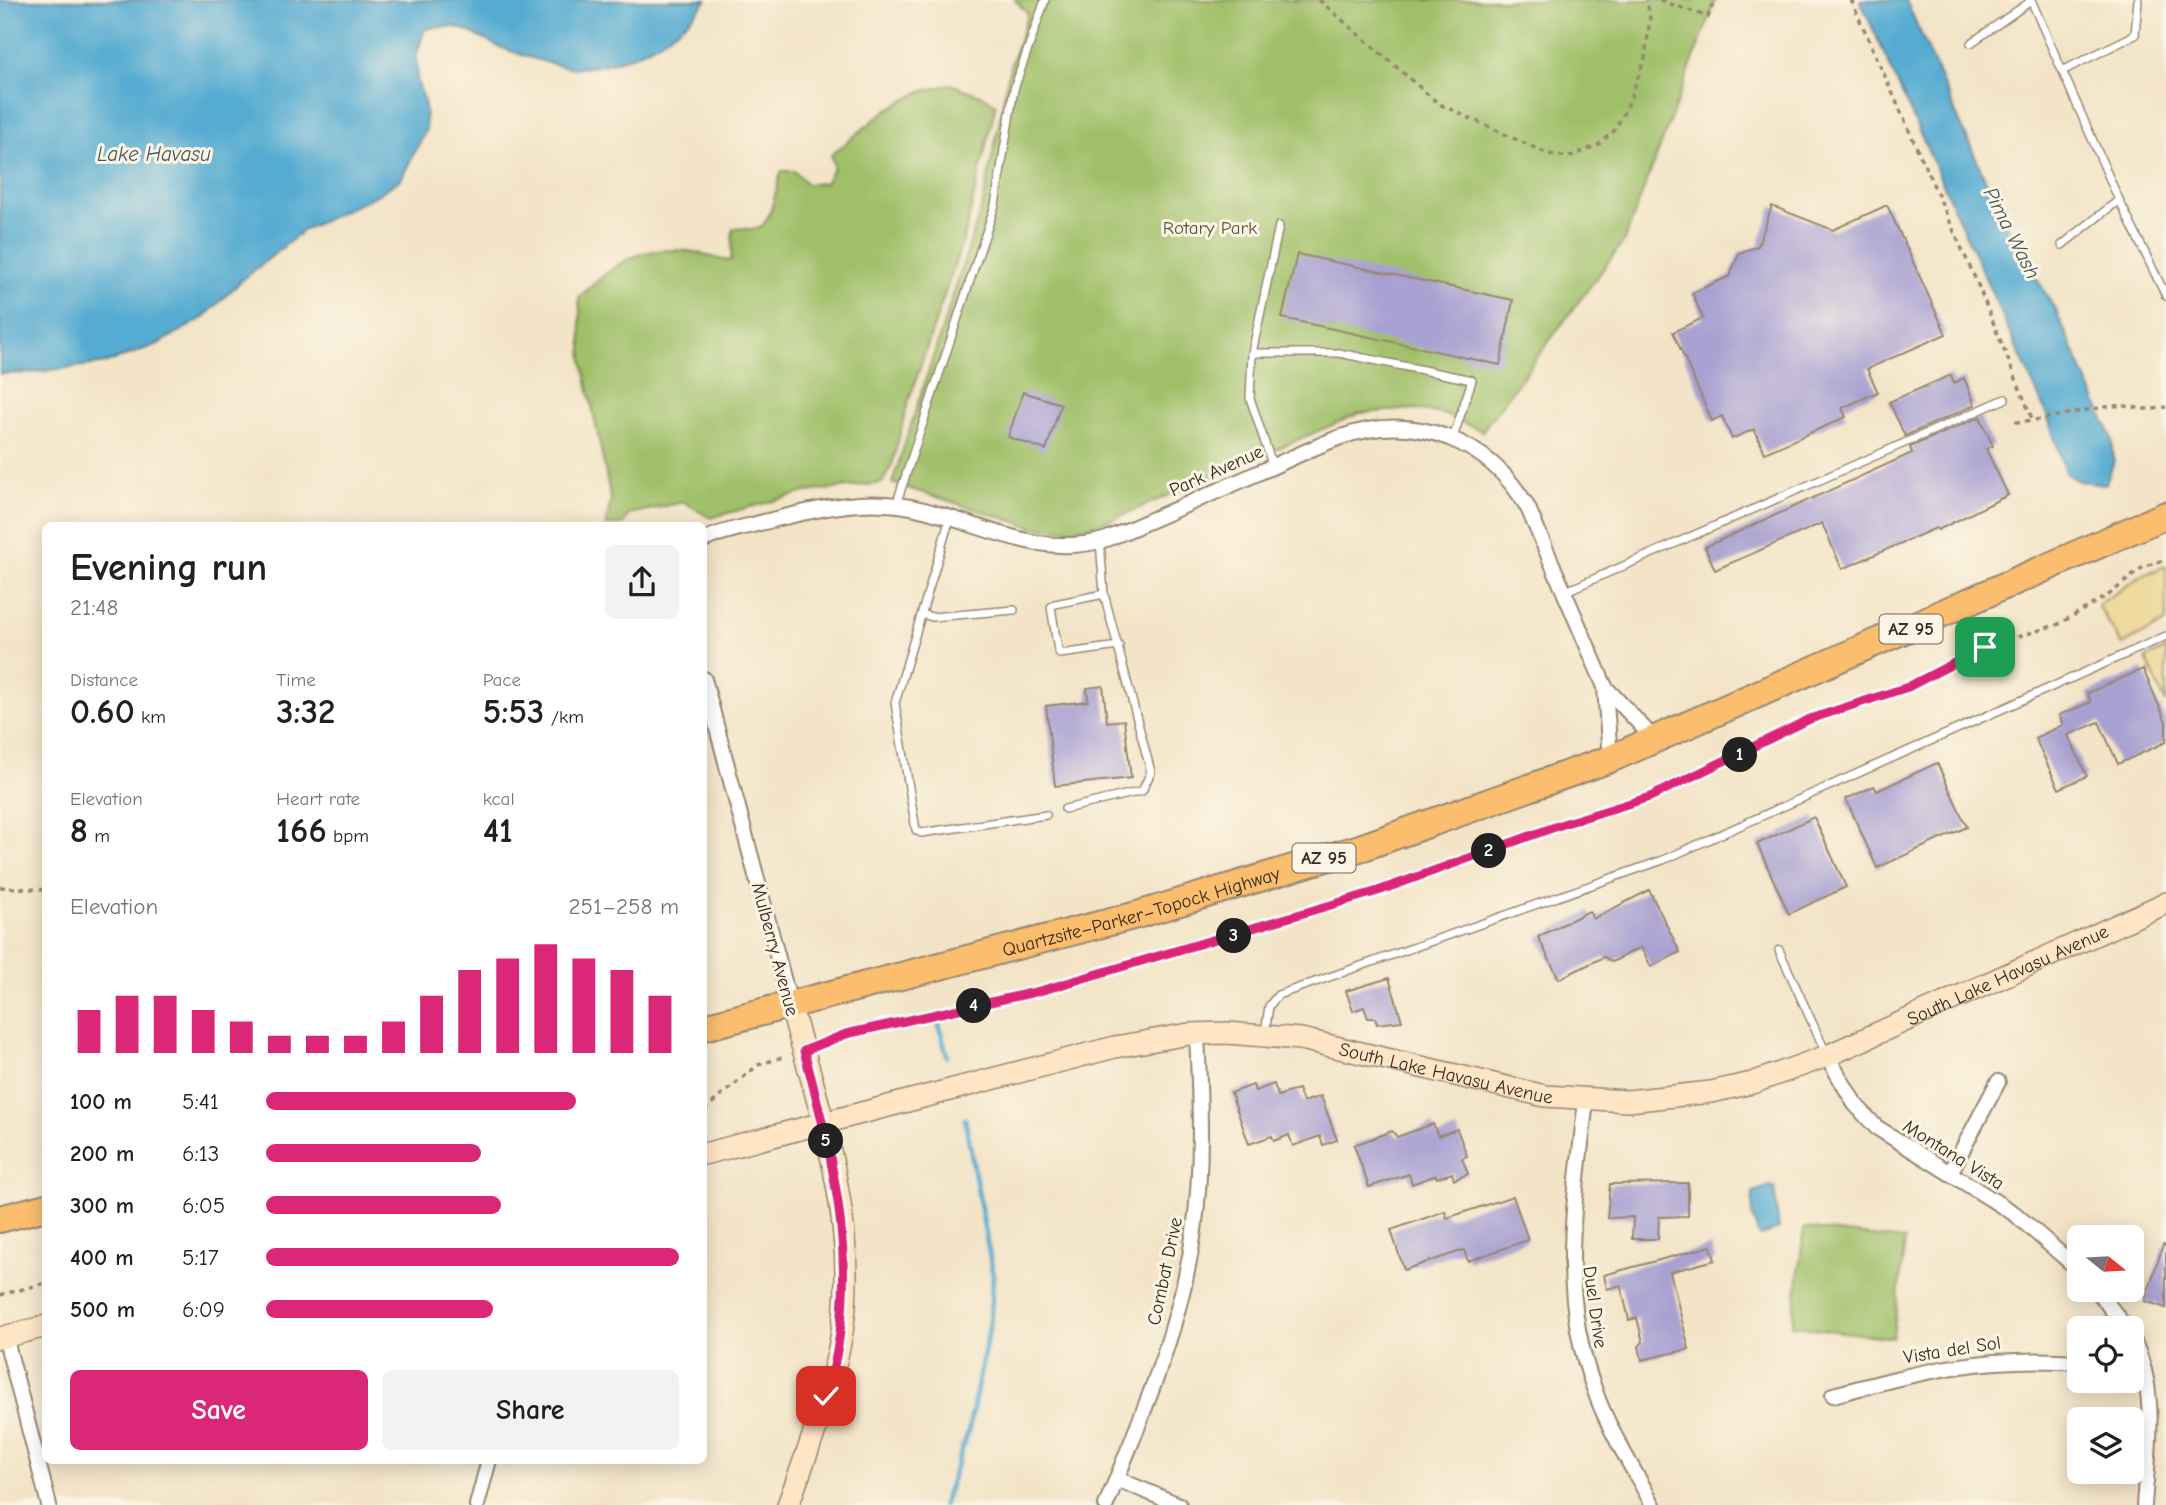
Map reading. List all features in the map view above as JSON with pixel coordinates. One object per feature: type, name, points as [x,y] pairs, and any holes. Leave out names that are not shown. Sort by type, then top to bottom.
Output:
[{"type":"highway","name":"AZ 95","points":[[1610,759],[2166,516]]},
{"type":"highway","name":"Quartzsite–Parker–Topock Highway","points":[[707,1026],[1164,907],[1363,846],[1610,759]]},
{"type":"highway","points":[[0,1219],[42,1208]]},
{"type":"main road","name":"South Lake Havasu Avenue","points":[[707,1153],[1115,1047],[1197,1034],[1264,1035],[1338,1047],[1504,1088],[1587,1100],[1642,1100],[1711,1092],[1752,1083],[1827,1056],[2166,903]]},
{"type":"main road","name":"Mulberry Avenue","points":[[788,1505],[834,1369],[844,1314],[843,1231],[823,1123],[790,1004]]},
{"type":"main road","points":[[2,1337],[42,1327]]},
{"type":"street","name":"Park Avenue","points":[[707,539],[826,506],[865,502],[896,505],[950,518],[1042,545],[1075,546],[1100,541],[1342,436],[1372,430],[1413,428],[1453,438],[1489,460],[1513,484],[1528,508],[1605,687],[1610,759]]},
{"type":"street","name":"Park Avenue","points":[[1605,687],[1655,740]]},
{"type":"street","name":"Mulberry Avenue","points":[[707,690],[790,1004]]},
{"type":"street","name":"Combat Drive","points":[[1107,1505],[1172,1334],[1190,1254],[1200,1181],[1202,1128],[1197,1034]]},
{"type":"street","name":"Montana Vista","points":[[1827,1056],[1855,1104],[1870,1122],[2015,1214],[2067,1260]]},
{"type":"street","points":[[1950,1173],[1998,1082]]},
{"type":"street","name":"Duel Drive","points":[[1587,1100],[1571,1230],[1574,1313],[1596,1394],[1653,1505]]},
{"type":"street","points":[[2106,1302],[2117,1316]]},
{"type":"street","points":[[2,1337],[49,1505]]},
{"type":"street","name":"Vista del Sol","points":[[1833,1395],[1938,1367],[1971,1362],[2037,1359],[2067,1361]]},
{"type":"street","points":[[2144,1393],[2150,1416],[2144,1505]]},
{"type":"street","points":[[477,1505],[488,1464]]},
{"type":"street","points":[[1117,1479],[1179,1505]]},
{"type":"lane","points":[[896,505],[995,205],[1014,89],[1045,0]]},
{"type":"lane","points":[[2062,71],[2135,35],[2138,0]]},
{"type":"lane","points":[[1971,43],[2031,1],[2119,200],[2166,296]]},
{"type":"lane","points":[[2062,245],[2119,200]]},
{"type":"lane","points":[[1273,467],[1250,398],[1252,353],[1279,226]]},
{"type":"lane","points":[[1252,353],[1339,353],[1472,380],[1453,438]]},
{"type":"lane","points":[[1564,592],[2005,399]]},
{"type":"lane","points":[[950,518],[895,703],[916,830],[922,833],[1046,815]]},
{"type":"lane","points":[[1065,809],[1142,791],[1151,772],[1104,594],[1100,541]]},
{"type":"lane","points":[[1104,594],[1051,607],[1058,650],[1060,654],[1119,646]]},
{"type":"lane","points":[[922,614],[932,617],[1014,610]]},
{"type":"lane","points":[[1264,1035],[1269,1006],[1278,995],[1663,860],[2166,636]]},
{"type":"lane","points":[[1779,950],[1827,1056]]},
{"type":"path","points":[[1319,0],[1439,104],[1548,154],[1569,157],[1598,145],[1614,131],[1628,105],[1645,58],[1650,18],[1647,0]]},
{"type":"path","points":[[1660,0],[1708,18],[1714,0]]},
{"type":"path","points":[[1851,0],[1978,285],[2033,421]]},
{"type":"path","points":[[2015,422],[2045,420],[2122,406],[2149,411],[2166,407]]},
{"type":"path","points":[[707,1108],[758,1065],[846,1034],[1040,991],[1227,939],[1378,891],[1566,823],[1650,797],[1810,719],[1908,687],[1985,647],[2059,624],[2110,594],[2143,567],[2166,559]]},
{"type":"path","points":[[0,887],[42,890]]},
{"type":"path","points":[[0,1295],[42,1284]]},
{"type":"green space","name":"Rotary Park","points":[[1015,0],[1716,0],[1624,241],[1482,431],[1443,414],[1416,409],[1360,413],[1111,520],[1073,530],[1035,528],[892,483],[983,203],[1010,67],[1028,14]]},
{"type":"green space","points":[[951,84],[996,104],[965,234],[907,406],[892,465],[882,483],[806,492],[710,518],[684,502],[629,514],[625,522],[607,522],[611,499],[583,362],[579,297],[618,265],[644,253],[676,250],[731,260],[733,229],[755,229],[766,221],[782,171],[794,171],[807,184],[825,183],[834,167],[831,155],[886,110],[920,92]]},
{"type":"green space","points":[[1804,1228],[1905,1240],[1893,1338],[1792,1326]]},
{"type":"sand","points":[[2166,566],[2166,622],[2122,645],[2098,605],[2141,576]]},
{"type":"sand","points":[[2166,649],[2166,703],[2146,658]]},
{"type":"water","name":"Lake Havasu","points":[[0,0],[707,0],[681,27],[650,48],[615,62],[578,68],[516,53],[458,28],[425,29],[417,53],[417,80],[425,105],[426,130],[401,179],[377,195],[304,230],[240,282],[203,318],[158,344],[107,363],[0,374]]},
{"type":"water","points":[[1860,0],[1906,0],[2004,222],[2057,313],[2112,438],[2114,461],[2106,484],[2078,481],[2066,474],[2047,415]]},
{"type":"water","points":[[1770,1186],[1774,1188],[1779,1229],[1759,1236],[1752,1216],[1753,1192]]},
{"type":"building","points":[[1887,205],[1946,334],[1867,369],[1878,392],[1842,408],[1846,417],[1765,453],[1754,429],[1732,439],[1722,416],[1712,421],[1673,332],[1703,318],[1692,293],[1730,276],[1739,253],[1758,246],[1772,206],[1833,230]]},
{"type":"building","points":[[1297,254],[1513,300],[1500,365],[1282,318]]},
{"type":"building","points":[[1951,375],[1954,383],[1964,378],[1975,405],[1905,436],[1889,402]]},
{"type":"building","points":[[1023,392],[1061,404],[1046,450],[1008,437]]},
{"type":"building","points":[[1980,417],[1993,446],[1986,449],[2008,495],[1938,530],[1936,528],[1842,569],[1822,523],[1715,570],[1705,547],[1912,453],[1910,447]]},
{"type":"building","points":[[2143,669],[2166,722],[2166,742],[2118,764],[2099,722],[2068,735],[2087,776],[2059,789],[2035,738],[2063,725],[2059,715],[2091,702],[2087,693]]},
{"type":"building","points":[[1103,686],[1107,722],[1124,720],[1131,778],[1055,786],[1046,706],[1088,701],[1087,688]]},
{"type":"building","points":[[1937,763],[1967,827],[1877,868],[1846,799],[1874,786],[1877,791]]},
{"type":"building","points":[[1814,817],[1846,887],[1789,914],[1757,844]]},
{"type":"building","points":[[1649,890],[1680,952],[1651,967],[1641,947],[1612,962],[1604,957],[1559,979],[1538,937],[1589,911],[1593,919]]},
{"type":"building","points":[[1389,978],[1402,1021],[1377,1024],[1375,1018],[1368,1018],[1364,1007],[1353,1011],[1346,991]]},
{"type":"building","points":[[1274,1084],[1278,1096],[1298,1089],[1303,1102],[1321,1096],[1337,1140],[1323,1145],[1320,1136],[1293,1146],[1289,1135],[1274,1141],[1272,1136],[1249,1144],[1231,1093],[1253,1085],[1255,1091]]},
{"type":"building","points":[[1433,1124],[1438,1136],[1457,1129],[1467,1156],[1462,1158],[1468,1174],[1454,1180],[1452,1173],[1437,1178],[1436,1175],[1412,1184],[1409,1174],[1369,1187],[1354,1145],[1392,1131],[1397,1137]]},
{"type":"building","points":[[1688,1183],[1688,1216],[1659,1217],[1658,1239],[1632,1239],[1633,1217],[1607,1218],[1610,1184]]},
{"type":"building","points":[[1513,1196],[1528,1240],[1468,1261],[1464,1250],[1404,1270],[1391,1230],[1445,1211],[1447,1218]]},
{"type":"building","points":[[2163,1245],[2166,1246],[2166,1308],[2145,1301]]},
{"type":"building","points":[[1711,1246],[1715,1260],[1670,1272],[1689,1349],[1642,1360],[1639,1346],[1643,1342],[1637,1318],[1629,1320],[1621,1285],[1607,1289],[1604,1275]]},
{"type":"waterway","points":[[939,1025],[947,1056]]},
{"type":"waterway","points":[[943,1505],[968,1432],[990,1324],[993,1275],[965,1119]]},
{"type":"route","points":[[826,1396],[841,1342],[846,1287],[845,1259],[843,1231],[823,1123],[804,1051],[846,1034],[1040,991],[1227,939],[1378,891],[1566,823],[1650,797],[1686,782],[1810,719],[1908,687],[1985,647]]},
{"type":"water label","name":"Pima Wash","points":[[2012,233]]}]
